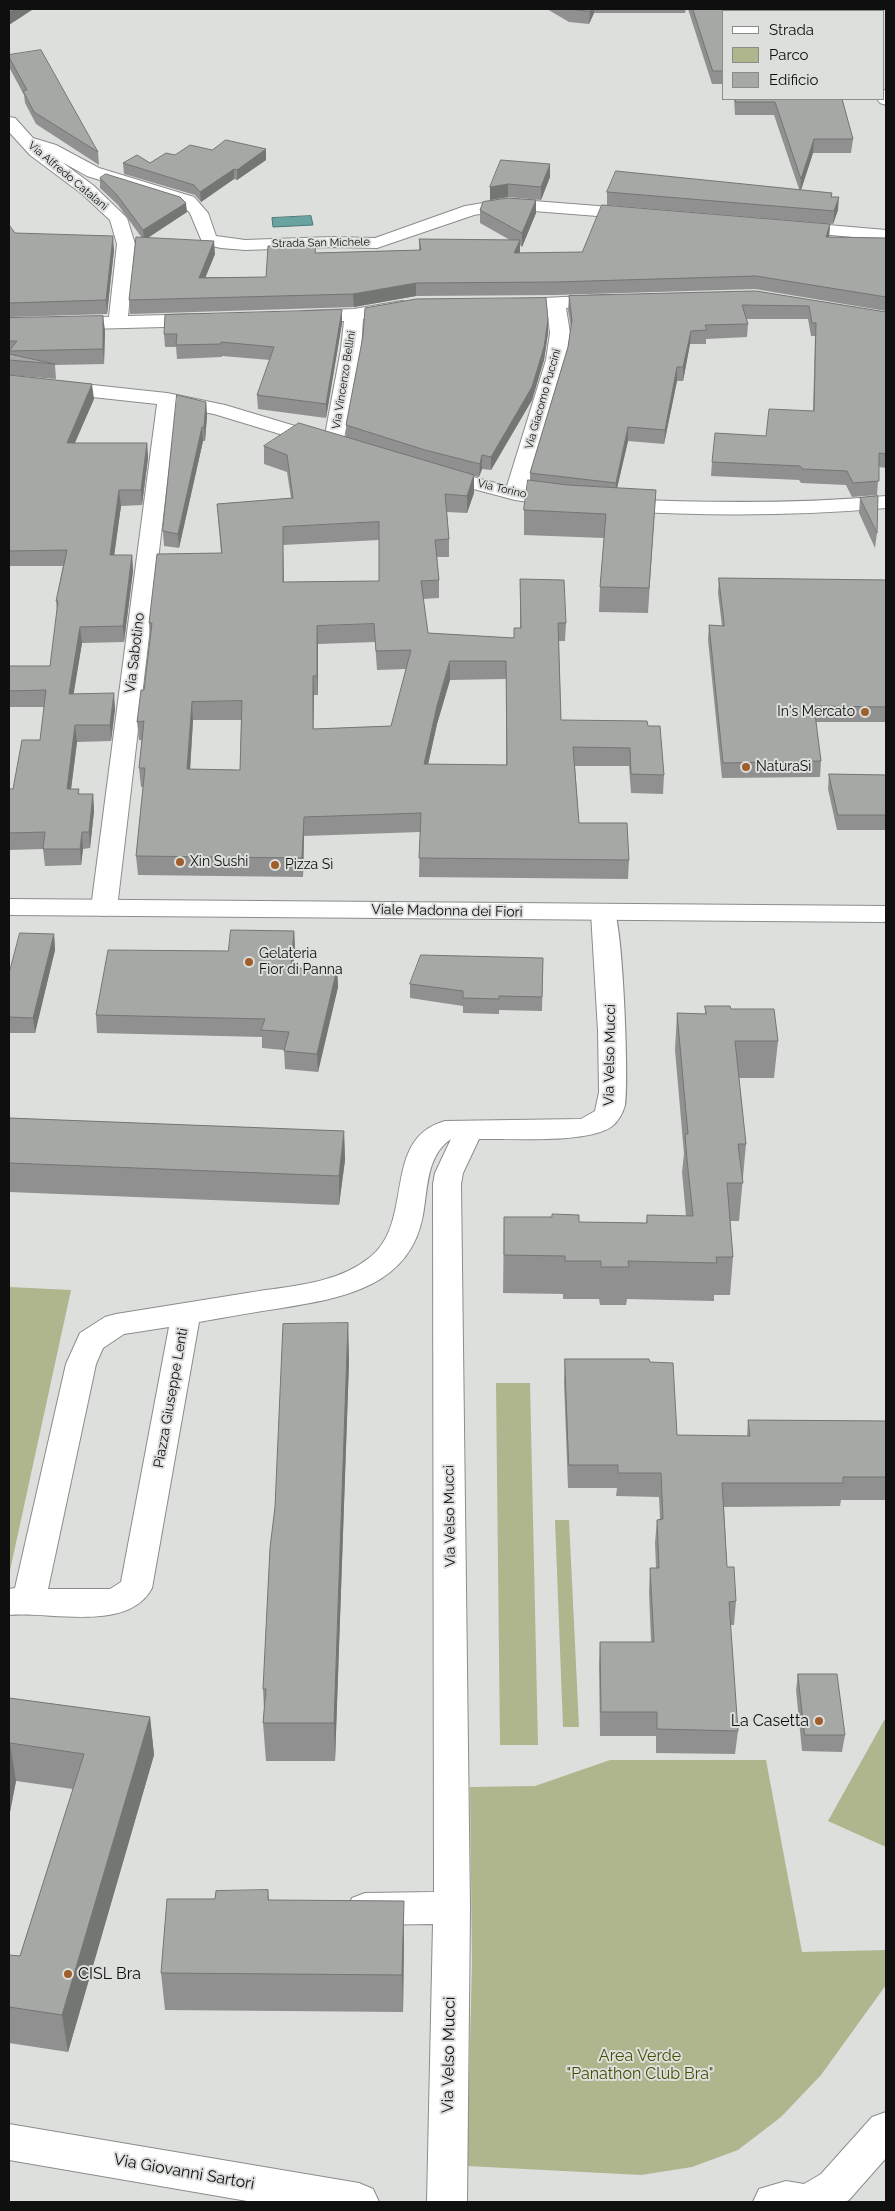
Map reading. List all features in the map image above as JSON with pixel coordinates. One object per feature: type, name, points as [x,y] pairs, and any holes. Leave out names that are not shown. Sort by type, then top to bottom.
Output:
[{"type":"street","name":"Via Alfredo Catalani","points":[[9,122],[36,151],[104,204],[118,218],[126,244],[118,322]]},
{"type":"street","name":"Strada San Michele","points":[[26,140],[50,149],[93,172],[194,204],[209,240],[221,243],[245,245],[333,242],[377,243],[406,235],[471,210],[508,204],[651,216]]},
{"type":"street","points":[[777,226],[886,234]]},
{"type":"street","points":[[491,304],[626,300]]},
{"type":"street","name":"Via Giacomo Puccini","points":[[515,494],[556,360],[560,333],[556,303]]},
{"type":"street","points":[[290,318],[354,315],[416,304]]},
{"type":"street","name":"Via Vincenzo Bellini","points":[[168,399],[218,409],[343,447],[354,315]]},
{"type":"street","points":[[9,325],[224,320]]},
{"type":"street","points":[[9,382],[168,399]]},
{"type":"street","name":"Via Sabotino","points":[[104,908],[168,399]]},
{"type":"street","name":"Via Torino","points":[[418,469],[515,494],[589,503],[767,510],[820,508],[886,502]]},
{"type":"street","name":"Viale Madonna dei Fiori","points":[[9,907],[886,914]]},
{"type":"street","name":"Via Velso Mucci","points":[[186,1313],[331,1289],[361,1278],[385,1261],[399,1243],[407,1226],[414,1178],[425,1145],[433,1136],[445,1130],[583,1128],[596,1124],[608,1115],[611,1103],[611,1009],[604,913]]},
{"type":"street","name":"Via Velso Mucci","points":[[447,2202],[452,1908],[447,1184],[448,1173],[469,1130]]},
{"type":"street","name":"Piazza Giuseppe Lenti","points":[[186,1313],[136,1588],[117,1602],[64,1603],[19,1601],[81,1364],[91,1341],[116,1325],[186,1313]]},
{"type":"street","points":[[334,1910],[452,1908]]},
{"type":"street","points":[[810,2202],[835,2187],[886,2130]]},
{"type":"street","name":"Via Giovanni Sartori","points":[[9,2142],[359,2202]]},
{"type":"street","points":[[773,2202],[786,2200],[801,2202]]},
{"type":"green space","points":[[9,1287],[71,1290],[9,1575]]},
{"type":"green space","points":[[496,1383],[530,1383],[538,1745],[500,1745]]},
{"type":"green space","points":[[555,1520],[569,1520],[579,1727],[563,1727]]},
{"type":"green space","points":[[886,1717],[886,1847],[828,1821]]},
{"type":"green space","name":"Area Verde \"Panathon Club Bra\"","points":[[610,1760],[766,1760],[802,1952],[886,1950],[886,1985],[821,2075],[781,2117],[738,2150],[692,2167],[641,2175],[467,2166],[472,1963],[470,1787],[535,1786]]},
{"type":"water","points":[[311,216],[313,225],[273,227],[272,218]]},
{"type":"building","points":[[568,9],[591,9],[590,11]]},
{"type":"building","points":[[693,9],[796,9],[722,10],[722,71],[713,71]]},
{"type":"building","points":[[41,50],[98,152],[34,112],[23,91],[27,90],[9,55]]},
{"type":"building","points":[[736,100],[842,100],[853,139],[814,139],[801,179],[775,102],[736,102]]},
{"type":"building","points":[[226,140],[266,149],[237,170],[234,169],[200,192],[194,185],[123,163],[137,155],[150,163],[166,153],[175,155],[190,145],[212,150]]},
{"type":"building","points":[[501,160],[550,164],[541,187],[508,184],[490,187]]},
{"type":"building","points":[[616,171],[832,193],[831,197],[839,197],[834,211],[607,192]]},
{"type":"building","points":[[106,174],[180,197],[186,203],[143,230],[117,195],[100,178]]},
{"type":"building","points":[[508,198],[536,200],[522,233],[480,210],[483,202]]},
{"type":"building","points":[[602,205],[830,224],[826,237],[886,238],[886,297],[756,276],[556,282],[416,283],[353,294],[129,300],[136,237],[214,241],[199,278],[266,277],[268,246],[316,245],[315,253],[421,250],[419,239],[520,240],[514,253],[582,252]]},
{"type":"building","points":[[9,225],[15,233],[113,236],[106,300],[9,303]]},
{"type":"building","points":[[756,291],[886,312],[886,454],[879,453],[879,481],[853,483],[847,471],[803,469],[800,466],[712,462],[715,433],[766,436],[769,409],[814,411],[816,323],[812,323],[809,306],[742,305],[748,324],[705,325],[707,330],[691,331],[683,367],[677,367],[665,430],[628,427],[616,483],[530,473],[568,347],[572,320],[569,296]]},
{"type":"building","points":[[546,298],[548,320],[544,347],[532,387],[491,457],[482,455],[480,464],[425,450],[346,425],[363,336],[365,308],[416,299]]},
{"type":"building","points":[[342,310],[326,404],[257,395],[274,347],[221,342],[221,344],[176,345],[177,334],[164,334],[165,315]]},
{"type":"building","points":[[103,316],[103,349],[9,351],[17,341],[9,341],[9,318]]},
{"type":"building","points":[[9,354],[55,364],[9,360]]},
{"type":"building","points":[[9,375],[92,384],[67,443],[147,443],[141,490],[119,490],[110,555],[132,555],[123,626],[80,627],[69,694],[114,693],[110,725],[75,725],[67,789],[79,789],[78,794],[93,794],[89,832],[82,832],[80,849],[43,849],[45,832],[9,833],[9,789],[13,789],[22,740],[40,740],[46,690],[9,691],[9,666],[50,666],[58,601],[56,601],[67,550],[9,551]]},
{"type":"building","points":[[177,395],[206,402],[204,427],[202,427],[178,534],[163,531]]},
{"type":"building","points":[[299,423],[474,475],[467,496],[445,494],[449,539],[435,540],[439,580],[421,581],[428,633],[514,638],[514,628],[521,628],[520,579],[564,580],[566,623],[558,623],[561,720],[647,721],[648,726],[660,726],[664,775],[631,774],[630,748],[573,747],[579,823],[627,823],[629,860],[419,858],[421,813],[304,817],[302,858],[136,856],[145,768],[139,768],[144,721],[137,722],[141,690],[144,690],[152,623],[149,623],[157,554],[222,553],[217,504],[293,498],[287,455],[264,446]],"holes":[[[379,522],[379,581],[283,582],[283,527]],[[374,624],[376,651],[411,650],[391,726],[313,729],[313,676],[317,676],[317,626]],[[450,661],[506,661],[507,765],[424,764],[437,706]],[[242,701],[240,770],[187,769],[192,702]]]},
{"type":"building","points":[[528,480],[568,485],[656,490],[649,588],[600,587],[606,514],[524,510]]},
{"type":"building","points":[[878,496],[877,533],[860,498]]},
{"type":"building","points":[[719,578],[886,580],[886,707],[814,706],[821,761],[723,763],[709,625],[724,626]]},
{"type":"building","points":[[829,774],[886,775],[886,815],[838,815]]},
{"type":"building","points":[[231,930],[294,931],[291,968],[337,969],[317,1054],[284,1051],[289,1032],[261,1030],[265,1019],[96,1015],[108,950],[228,951]]},
{"type":"building","points":[[20,933],[54,934],[33,1018],[9,1017],[9,974]]},
{"type":"building","points":[[421,955],[543,958],[542,997],[499,996],[499,999],[463,998],[463,991],[410,984]]},
{"type":"building","points":[[705,1006],[730,1006],[731,1009],[774,1009],[778,1041],[735,1041],[746,1144],[738,1144],[743,1183],[727,1183],[733,1257],[716,1257],[717,1263],[628,1261],[629,1267],[601,1267],[601,1261],[565,1261],[565,1256],[504,1255],[504,1217],[552,1217],[552,1214],[579,1215],[579,1222],[647,1223],[647,1215],[693,1216],[687,1160],[685,1134],[688,1134],[677,1013],[706,1014]]},
{"type":"building","points":[[9,1118],[344,1131],[339,1176],[9,1163]]},
{"type":"building","points":[[348,1323],[334,1723],[263,1723],[266,1689],[263,1689],[270,1548],[275,1507],[283,1324]]},
{"type":"building","points":[[565,1359],[649,1359],[650,1362],[673,1363],[677,1435],[750,1436],[748,1420],[886,1421],[886,1477],[843,1477],[843,1483],[722,1483],[727,1567],[734,1567],[736,1601],[729,1602],[738,1731],[657,1729],[657,1712],[601,1712],[600,1642],[654,1642],[650,1568],[659,1568],[657,1520],[663,1519],[661,1473],[618,1473],[618,1465],[569,1465]]},
{"type":"building","name":"La Casetta","points":[[798,1674],[837,1674],[845,1735],[805,1735]]},
{"type":"building","points":[[9,1698],[150,1717],[62,2015],[9,2007],[9,1955],[20,1956],[84,1754],[10,1743],[9,1749]]},
{"type":"building","points":[[268,1890],[268,1900],[404,1901],[402,1975],[161,1973],[167,1899],[215,1899],[216,1891]]},
{"type":"place","name":"In's Mercato","points":[[865,712]]},
{"type":"place","name":"NaturaSì","points":[[746,767]]},
{"type":"place","name":"Xin Sushi","points":[[180,862]]},
{"type":"place","name":"Pizza Sì","points":[[275,865]]},
{"type":"place","name":"Gelateria Fior di Panna","points":[[249,962]]},
{"type":"place","name":"La Casetta","points":[[819,1721]]},
{"type":"place","name":"CISL Bra","points":[[68,1974]]}]
